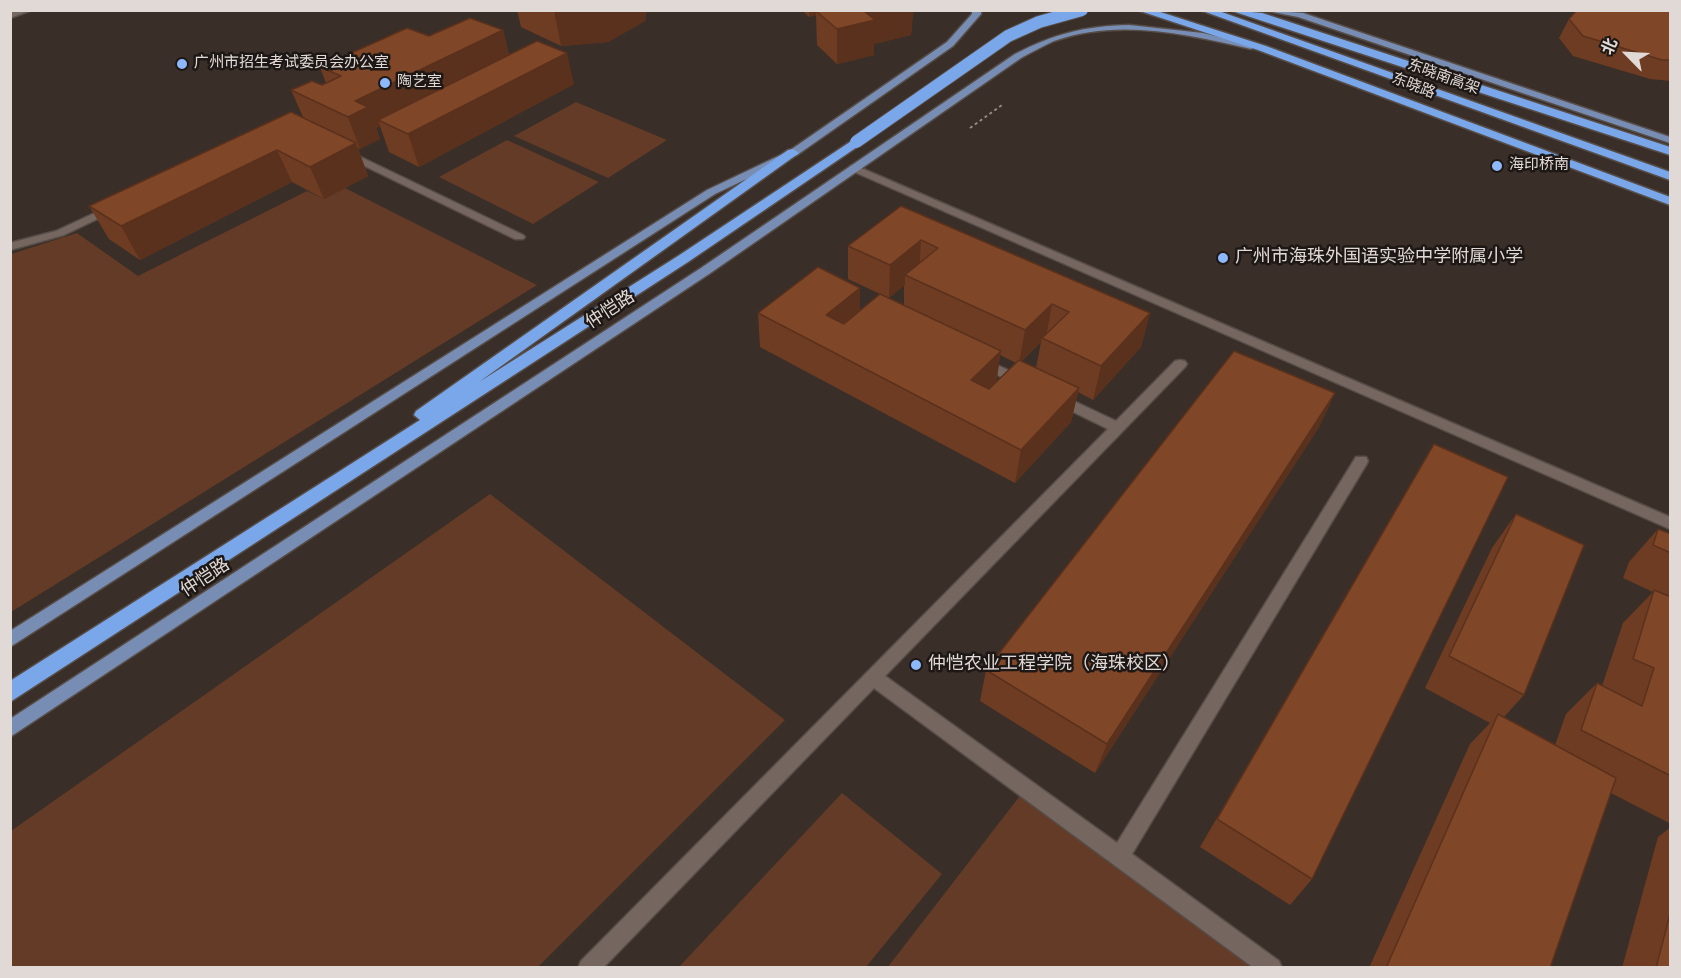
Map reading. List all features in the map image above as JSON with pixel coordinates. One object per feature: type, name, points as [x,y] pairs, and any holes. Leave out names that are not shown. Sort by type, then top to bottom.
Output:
[{"type":"highway","points":[[10,693],[683,259],[1008,36],[1039,22],[1082,10]]},
{"type":"highway","name":"东晓路","points":[[1142,10],[1262,48],[1670,201]]},
{"type":"highway","name":"东晓南高架","points":[[1205,10],[1671,176]]},
{"type":"highway","points":[[1234,10],[1258,15],[1491,94],[1671,151]]},
{"type":"highway","points":[[168,593],[793,153]]},
{"type":"main road","name":"东晓路","points":[[1267,10],[1300,15],[1671,140]]},
{"type":"main road","points":[[10,640],[592,266],[711,192],[793,153],[950,44],[977,12]]},
{"type":"main road","name":"仲恺路","points":[[10,729],[705,271],[1018,56],[1054,38],[1089,30],[1131,27],[1205,35],[1262,48]]},
{"type":"street","points":[[10,15],[28,10]]},
{"type":"street","points":[[332,147],[519,237]]},
{"type":"street","points":[[854,168],[1671,524]]},
{"type":"street","points":[[10,247],[60,233],[122,204]]},
{"type":"street","points":[[966,355],[1117,427]]},
{"type":"street","points":[[588,968],[1180,363]]},
{"type":"street","points":[[1119,857],[1360,461]]},
{"type":"street","points":[[873,677],[1272,968]]},
{"type":"path","points":[[970,128],[1002,105]]},
{"type":"shaded area","points":[[576,102],[667,140],[608,178],[514,136]]},
{"type":"shaded area","points":[[507,140],[599,182],[533,224],[439,177]]},
{"type":"shaded area","points":[[345,188],[537,285],[11,612],[11,254],[77,233],[138,276],[307,191],[324,199]]},
{"type":"shaded area","points":[[490,494],[785,720],[538,967],[11,967],[11,831]]},
{"type":"shaded area","points":[[1026,788],[1272,968],[887,968]]},
{"type":"shaded area","points":[[842,793],[942,874],[866,967],[679,967]]},
{"type":"building","points":[[873,10],[865,12],[875,20],[837,29],[816,11]]},
{"type":"building","points":[[1577,10],[1671,10],[1671,60],[1662,60],[1583,36],[1569,19]]},
{"type":"building","points":[[470,18],[503,30],[355,101],[368,107],[348,117],[291,90],[312,81],[322,85],[341,76],[320,67],[407,28],[429,36]]},
{"type":"building","points":[[537,41],[567,53],[408,134],[378,120]]},
{"type":"building","points":[[291,112],[356,143],[310,167],[277,150],[121,226],[89,206]]},
{"type":"building","points":[[901,206],[1150,313],[1101,366],[1042,338],[1069,312],[1052,304],[1025,330],[905,275],[938,248],[921,240],[890,265],[848,246]]},
{"type":"building","points":[[818,267],[860,288],[826,315],[844,324],[880,294],[1001,351],[971,380],[989,389],[1019,360],[1079,388],[1021,450],[758,313]]},
{"type":"building","points":[[1234,351],[1335,393],[1107,744],[986,670]]},
{"type":"building","points":[[1434,444],[1508,477],[1312,879],[1217,819]]},
{"type":"building","points":[[1516,514],[1584,545],[1524,695],[1449,656]]},
{"type":"building","points":[[1658,529],[1671,534],[1671,553],[1653,545]]},
{"type":"building","points":[[1654,590],[1671,597],[1671,776],[1581,730],[1597,683],[1642,706],[1654,668],[1633,659]]},
{"type":"building","points":[[1498,714],[1616,778],[1550,968],[1386,968]]},
{"type":"building","points":[[1671,910],[1671,968],[1656,968]]},
{"type":"place","name":"广州市招生考试委员会办公室","points":[[182,64]]},
{"type":"place","name":"陶艺室","points":[[385,83]]},
{"type":"place","name":"海印桥南","points":[[1497,166]]},
{"type":"place","name":"广州市海珠外国语实验中学附属小学","points":[[1223,258]]},
{"type":"place","name":"仲恺农业工程学院（海珠校区）","points":[[916,665]]}]
